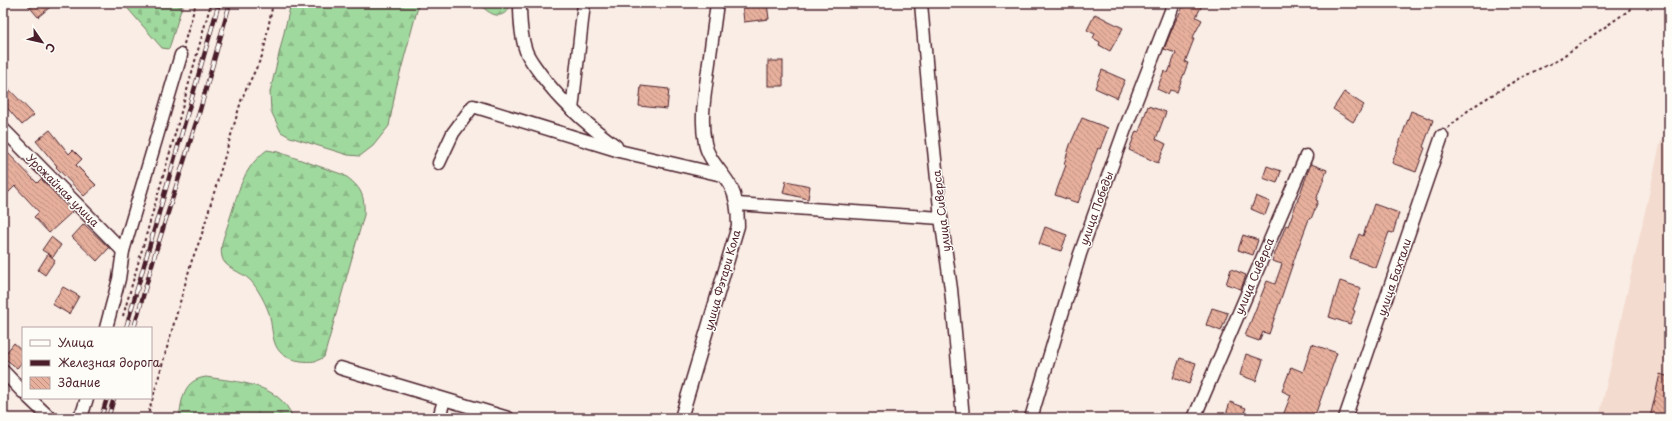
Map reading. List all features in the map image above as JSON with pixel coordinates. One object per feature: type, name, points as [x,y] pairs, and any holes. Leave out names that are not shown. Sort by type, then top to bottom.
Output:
[{"type":"street","points":[[520,3],[520,14],[526,52],[550,87],[572,110],[623,152]]},
{"type":"street","points":[[572,110],[584,3]]},
{"type":"street","name":"улица Фэтари Кола","points":[[681,418],[736,239],[738,226],[738,210],[731,187],[713,162],[705,144],[703,122],[704,95],[717,3]]},
{"type":"street","name":"улица Сиверса","points":[[921,3],[941,218],[951,289],[963,418]]},
{"type":"street","name":"улица Победы","points":[[1031,418],[1080,254],[1125,129],[1174,3]]},
{"type":"street","points":[[106,327],[119,279],[123,251],[181,54]]},
{"type":"street","points":[[439,163],[453,133],[473,106],[623,152],[722,175]]},
{"type":"street","name":"Урожайная улица","points":[[3,130],[123,251]]},
{"type":"street","name":"улица Бахтали","points":[[1345,418],[1442,136]]},
{"type":"street","name":"улица Сиверса","points":[[1194,418],[1306,156]]},
{"type":"street","points":[[736,204],[941,218]]},
{"type":"street","points":[[340,368],[508,418]]},
{"type":"street","points":[[3,371],[22,391]]},
{"type":"street","points":[[30,399],[50,418]]},
{"type":"street","points":[[78,418],[87,399]]},
{"type":"street","points":[[439,418],[444,400]]},
{"type":"path","points":[[181,54],[196,3]]},
{"type":"path","points":[[122,320],[211,3]]},
{"type":"path","points":[[147,418],[192,260],[201,237],[242,98],[263,54],[272,3]]},
{"type":"path","points":[[1442,136],[1455,121],[1471,108],[1518,79],[1556,61],[1628,11],[1636,3]]},
{"type":"shaded area","points":[[1661,140],[1669,141],[1669,418],[1599,418]]},
{"type":"green space","points":[[123,3],[183,3],[169,49],[162,48]]},
{"type":"green space","points":[[291,3],[419,3],[396,88],[389,126],[373,146],[360,156],[348,155],[290,137],[281,132],[271,111],[270,92]]},
{"type":"green space","points":[[479,3],[511,3],[504,13],[496,15],[487,11]]},
{"type":"green space","points":[[267,150],[278,152],[344,175],[358,188],[363,197],[364,215],[324,357],[316,361],[304,361],[284,356],[276,346],[268,310],[259,292],[247,277],[226,264],[222,257],[221,248],[223,239],[238,191],[246,173]]},
{"type":"green space","points":[[206,377],[244,383],[268,391],[287,406],[293,418],[179,418],[181,404],[188,386],[198,379]]},
{"type":"building","points":[[26,3],[55,3],[38,17]]},
{"type":"building","points":[[742,3],[767,3],[769,19],[744,22]]},
{"type":"building","points":[[1185,3],[1203,3],[1196,17],[1202,20],[1192,39],[1194,39],[1185,62],[1188,63],[1177,92],[1170,90],[1168,94],[1157,89],[1164,71],[1168,73],[1176,53],[1164,49],[1175,22]]},
{"type":"building","points":[[1095,14],[1123,28],[1110,51],[1099,45],[1100,42],[1093,38],[1095,34],[1087,30]]},
{"type":"building","points":[[768,61],[783,61],[783,86],[768,86]]},
{"type":"building","points":[[1102,70],[1125,80],[1117,98],[1095,88]]},
{"type":"building","points":[[3,83],[34,115],[22,125],[3,103]]},
{"type":"building","points":[[641,86],[669,89],[667,109],[639,106]]},
{"type":"building","points":[[1344,92],[1364,105],[1353,122],[1333,109]]},
{"type":"building","points":[[1148,106],[1166,112],[1156,139],[1166,144],[1158,163],[1129,150],[1136,131],[1139,132]]},
{"type":"building","points":[[1411,111],[1433,120],[1416,172],[1392,163]]},
{"type":"building","points":[[1082,118],[1108,128],[1100,149],[1098,148],[1078,203],[1055,195],[1066,165],[1064,164],[1070,145]]},
{"type":"building","points":[[50,130],[69,154],[73,150],[82,159],[76,165],[96,185],[84,196],[56,167],[57,166],[36,141]]},
{"type":"building","points":[[3,148],[37,183],[41,179],[72,212],[49,233],[34,217],[39,212],[15,186],[3,198]]},
{"type":"building","points":[[1311,164],[1327,170],[1316,200],[1318,201],[1311,219],[1309,219],[1297,251],[1269,334],[1263,332],[1259,341],[1245,336],[1267,281],[1275,284],[1282,264],[1272,261],[1286,225],[1288,226]]},
{"type":"building","points":[[1267,166],[1281,171],[1277,183],[1263,178]]},
{"type":"building","points":[[786,181],[810,186],[808,199],[783,193]]},
{"type":"building","points":[[1256,196],[1270,202],[1265,215],[1251,209]]},
{"type":"building","points":[[1374,204],[1399,213],[1393,233],[1389,232],[1376,268],[1350,258],[1359,234],[1363,236]]},
{"type":"building","points":[[84,224],[109,248],[97,261],[72,237]]},
{"type":"building","points":[[1045,227],[1067,235],[1061,251],[1039,244]]},
{"type":"building","points":[[1243,235],[1258,240],[1253,255],[1238,250]]},
{"type":"building","points":[[51,237],[61,245],[53,257],[42,250]]},
{"type":"building","points":[[48,254],[55,260],[45,275],[38,270]]},
{"type":"building","points":[[1231,269],[1246,275],[1241,289],[1226,284]]},
{"type":"building","points":[[1340,281],[1361,288],[1353,310],[1355,311],[1350,324],[1329,317]]},
{"type":"building","points":[[63,287],[79,296],[69,314],[52,304]]},
{"type":"building","points":[[1212,308],[1228,313],[1221,331],[1206,325]]},
{"type":"building","points":[[14,343],[22,350],[22,362],[17,368],[3,357]]},
{"type":"building","points":[[1312,344],[1337,353],[1314,418],[1282,418],[1291,395],[1282,391],[1291,367],[1303,372]]},
{"type":"building","points":[[1246,354],[1263,360],[1256,381],[1240,375]]},
{"type":"building","points":[[1180,358],[1196,363],[1189,384],[1173,378]]},
{"type":"building","points":[[1660,374],[1669,377],[1669,418],[1650,418]]},
{"type":"building","points":[[1230,402],[1246,408],[1242,418],[1225,418]]},
{"type":"railway","points":[[126,327],[219,3]]},
{"type":"railway","points":[[134,327],[155,254],[200,110],[230,3]]},
{"type":"railway","points":[[101,418],[107,399]]},
{"type":"railway","points":[[108,418],[114,399]]}]
